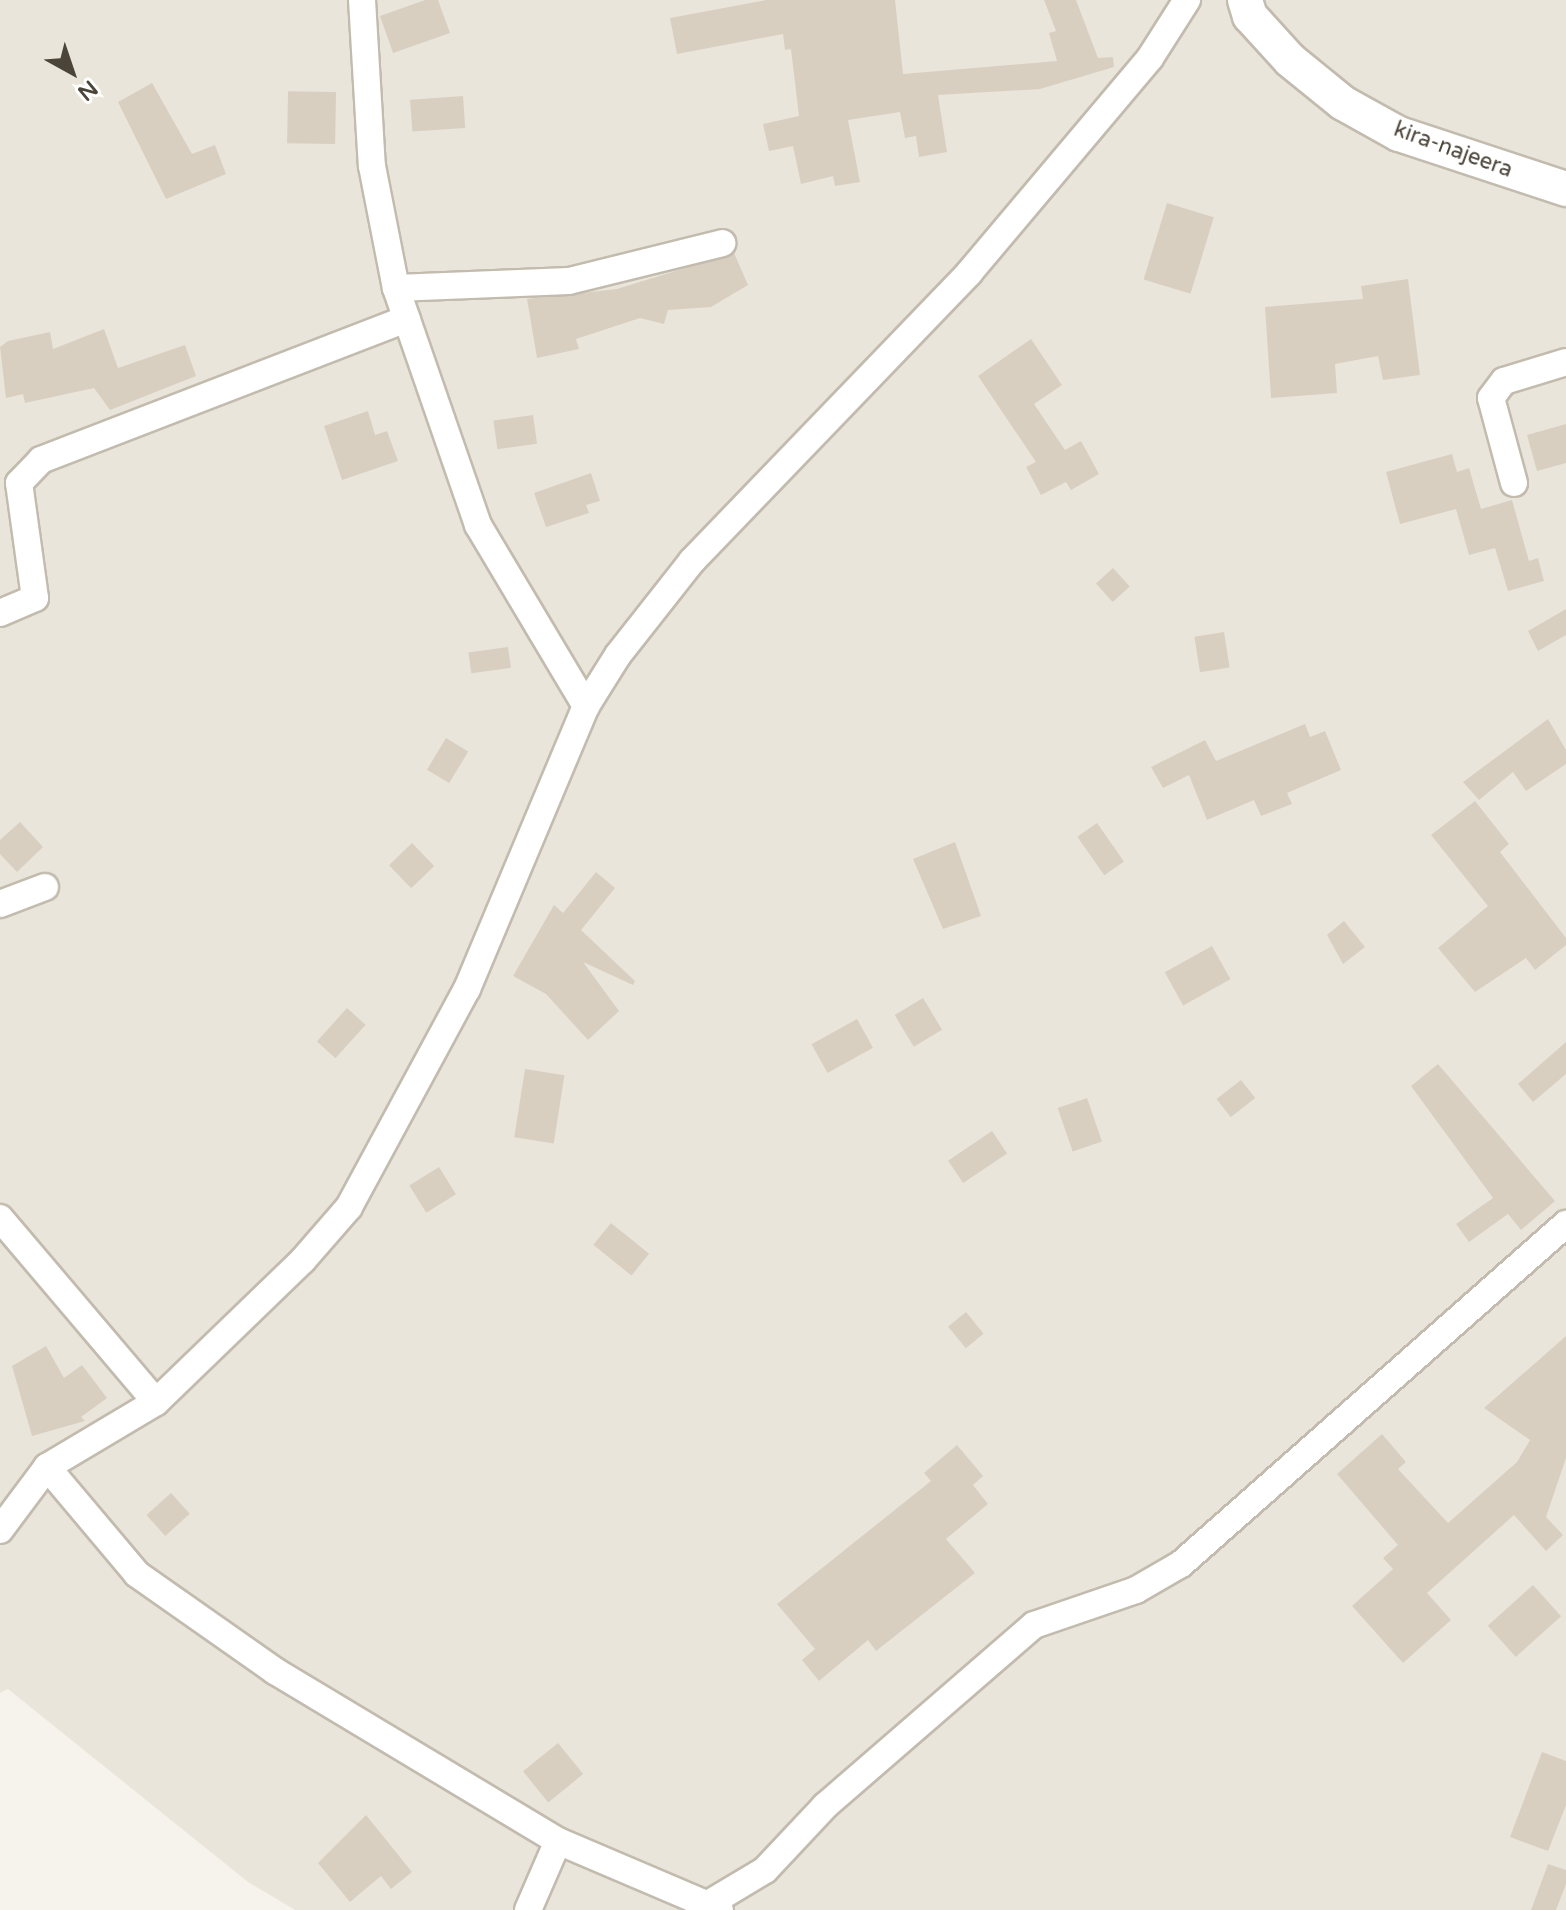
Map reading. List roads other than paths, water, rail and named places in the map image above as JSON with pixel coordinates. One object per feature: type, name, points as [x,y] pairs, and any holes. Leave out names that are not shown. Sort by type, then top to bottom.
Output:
[{"type":"street","points":[[362,0],[372,166],[396,288],[478,525],[586,706]]},
{"type":"street","points":[[0,1530],[47,1467],[156,1402],[303,1260],[384,1153],[467,989],[586,706],[692,561],[969,273],[1150,58],[1187,0]]},
{"type":"street","name":"kira-najeera","points":[[1245,0],[1250,16],[1290,60],[1343,103],[1399,134],[1566,189]]},
{"type":"street","points":[[396,288],[569,281],[722,243]]},
{"type":"street","points":[[0,613],[35,598],[19,483],[41,460],[407,319]]},
{"type":"street","points":[[1514,483],[1491,398],[1504,381],[1566,362]]},
{"type":"street","points":[[0,904],[45,887]]},
{"type":"street","points":[[0,1218],[156,1402]]},
{"type":"street","points":[[47,1467],[137,1574],[212,1629],[371,1734],[558,1841],[715,1906],[765,1870],[825,1806],[1034,1625],[1136,1590],[1181,1564],[1566,1224]]},
{"type":"street","points":[[528,1910],[558,1841]]}]
